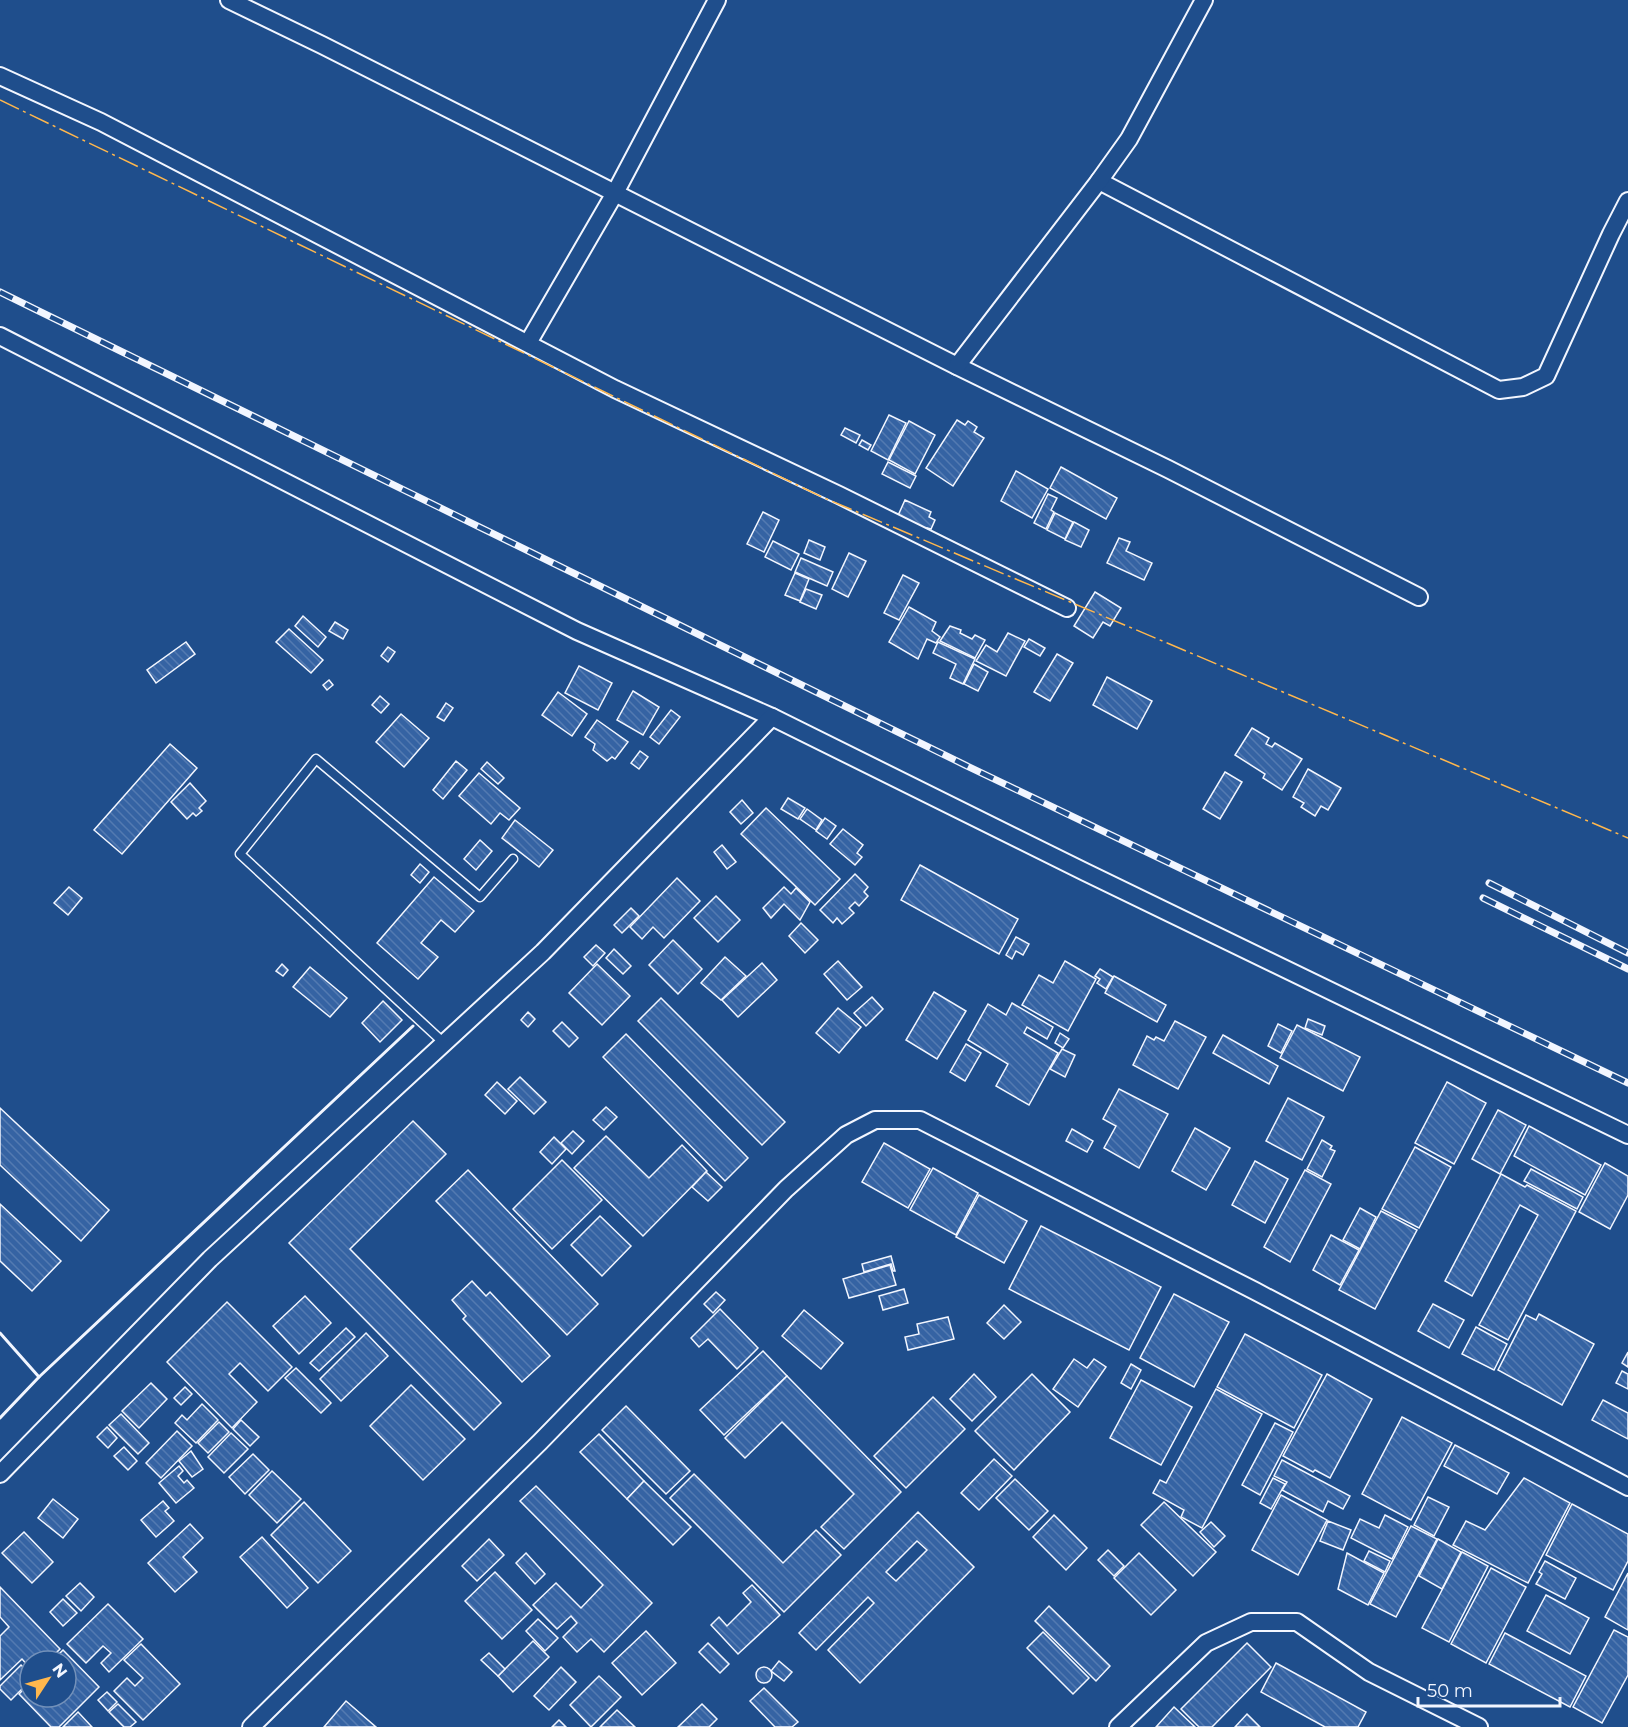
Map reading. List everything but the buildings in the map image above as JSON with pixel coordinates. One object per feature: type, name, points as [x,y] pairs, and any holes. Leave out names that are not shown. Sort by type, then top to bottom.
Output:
[{"type":"street","points":[[229,0],[248,4],[322,45],[1419,597]]},
{"type":"street","points":[[528,343],[615,193],[717,0]]},
{"type":"street","points":[[957,366],[1129,139],[1204,0]]},
{"type":"street","points":[[0,76],[101,122],[615,389],[839,495],[1067,608]]},
{"type":"street","points":[[1099,181],[1499,390],[1523,387],[1546,376],[1628,201]]},
{"type":"street","points":[[0,336],[577,631],[772,717],[1084,872],[1628,1135]]},
{"type":"street","points":[[0,1474],[210,1259],[543,952],[772,717]]},
{"type":"street","points":[[250,1727],[540,1442],[786,1189],[846,1136],[875,1120],[920,1120],[1255,1291],[1628,1487]]},
{"type":"street","points":[[1118,1727],[1206,1642],[1251,1622],[1297,1622],[1369,1672],[1479,1727]]},
{"type":"lane","points":[[444,1043],[240,854],[316,759],[480,897],[513,859]]},
{"type":"railway","points":[[0,292],[965,765],[1628,1083]]},
{"type":"railway","points":[[1489,883],[1628,953]]},
{"type":"railway","points":[[1483,898],[1628,969]]},
{"type":"wall","points":[[0,1418],[39,1377],[413,1026]]},
{"type":"wall","points":[[0,1333],[39,1377]]},
{"type":"power","points":[[0,100],[822,497],[1628,838]]}]
